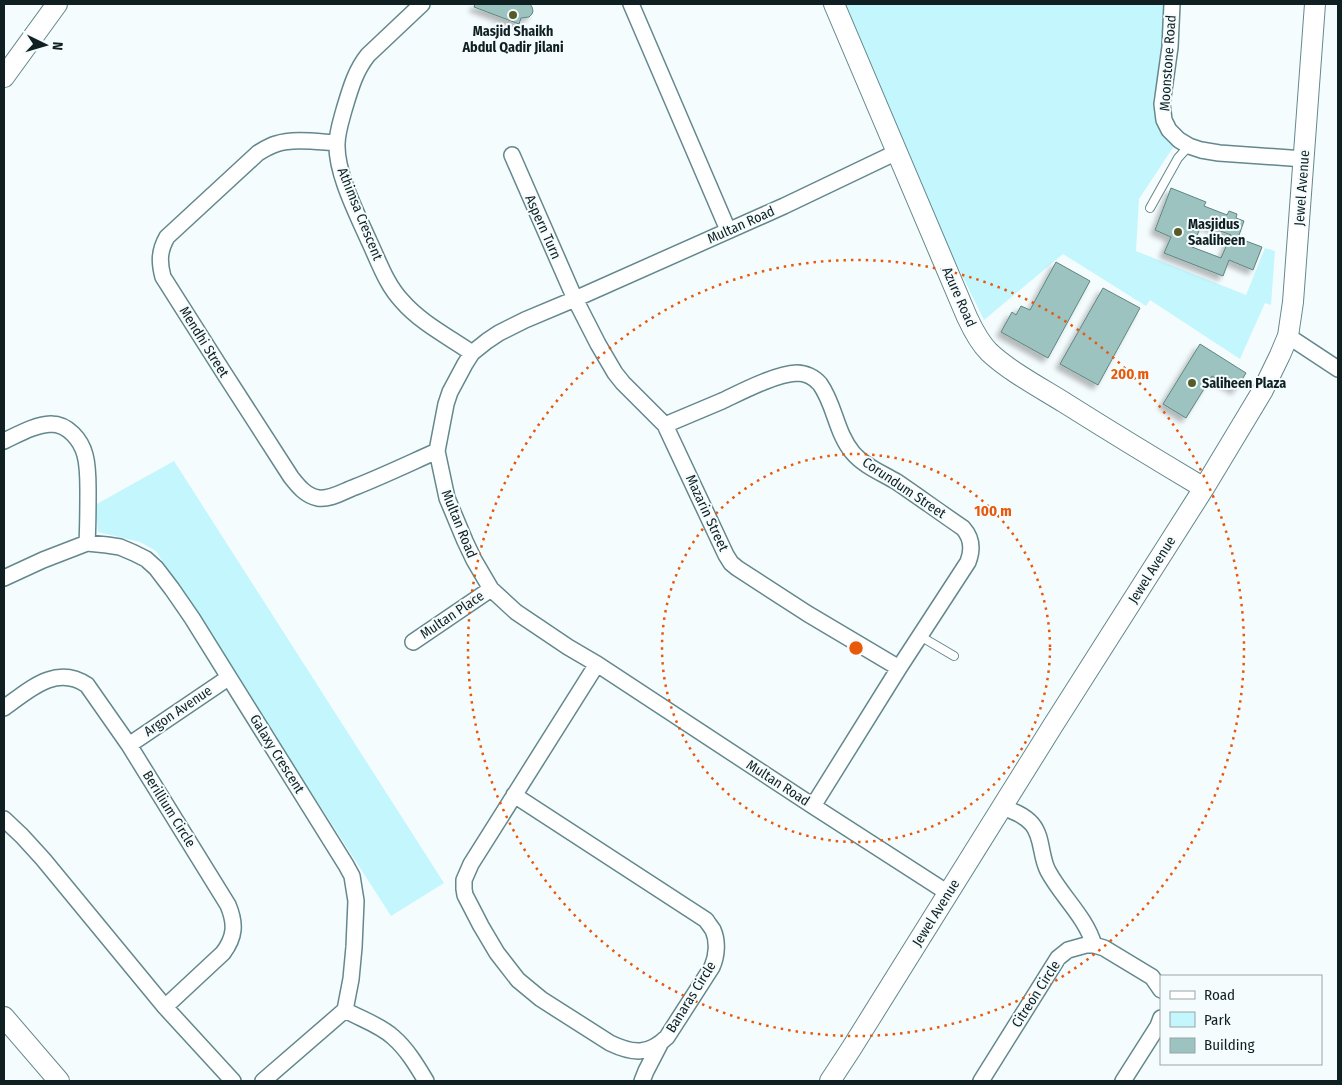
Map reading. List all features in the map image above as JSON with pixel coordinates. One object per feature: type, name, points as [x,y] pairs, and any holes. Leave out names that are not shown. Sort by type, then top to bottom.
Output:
[{"type":"street","points":[[4,77],[57,4]]},
{"type":"street","name":"Athimsa Crescent","points":[[422,4],[368,54],[360,64],[342,120],[337,143],[339,160],[344,182],[393,290],[413,312],[472,354]]},
{"type":"street","points":[[631,4],[728,230]]},
{"type":"street","name":"Azure Road","points":[[834,4],[967,317],[983,345],[1012,369],[1114,434],[1204,488]]},
{"type":"street","name":"Moonstone Road","points":[[1172,4],[1170,47],[1162,104],[1164,120],[1169,130],[1179,140],[1189,146],[1219,153],[1304,159]]},
{"type":"street","name":"Jewel Avenue","points":[[830,1081],[1057,718],[1204,488],[1263,390],[1280,355],[1288,336],[1293,302],[1315,4]]},
{"type":"street","name":"Mendhi Street","points":[[337,143],[282,142],[258,153],[166,237],[160,255],[160,266],[164,277],[217,363],[291,477],[307,494],[325,498],[378,478],[437,451]]},
{"type":"street","name":"Multan Road","points":[[897,152],[784,206],[499,333],[472,354],[450,392],[437,451],[447,498],[474,560],[491,589],[516,612],[948,893]]},
{"type":"street","name":"Aspern Turn","points":[[512,155],[575,299]]},
{"type":"street","name":"Mazarin Street","points":[[575,299],[615,373],[631,392],[665,424],[731,563],[808,614],[899,668]]},
{"type":"street","points":[[1288,336],[1338,369]]},
{"type":"street","name":"Corundum Street","points":[[665,424],[757,385],[787,375],[806,374],[815,380],[825,394],[841,434],[853,453],[866,464],[963,528],[969,536],[972,545],[968,562],[813,806]]},
{"type":"street","points":[[4,441],[32,428],[52,424],[68,430],[76,437],[82,445],[86,457],[88,479],[87,543]]},
{"type":"street","name":"Galaxy Crescent","points":[[4,578],[87,543],[120,547],[134,552],[156,568],[172,588],[352,876],[356,915],[351,979],[345,1010]]},
{"type":"street","name":"Multan Place","points":[[413,642],[491,589]]},
{"type":"street","name":"Banaras Circle","points":[[514,795],[706,920],[713,930],[717,949],[712,967],[667,1037],[660,1044],[637,1052],[619,1047],[542,999],[518,980],[497,952],[481,926],[465,895],[464,889],[464,880],[471,864],[514,795],[597,664]]},
{"type":"street","name":"Berillium Circle","points":[[4,708],[34,686],[57,677],[81,681],[87,685],[129,745],[228,905],[233,923],[230,944],[223,953],[165,1007]]},
{"type":"street","name":"Argon Avenue","points":[[129,745],[228,678]]},
{"type":"street","points":[[1002,807],[1022,816],[1034,827],[1048,871],[1087,927],[1094,945],[1104,948],[1152,977],[1160,989]]},
{"type":"street","points":[[4,819],[33,847],[61,879],[165,1007],[233,1081]]},
{"type":"street","name":"Citreon Circle","points":[[981,1081],[1058,958],[1068,950],[1086,945],[1094,945]]},
{"type":"street","points":[[263,1081],[345,1010],[380,1028],[394,1038],[411,1058],[426,1081]]},
{"type":"street","points":[[4,1017],[59,1081]]},
{"type":"street","points":[[1123,1081],[1160,1021]]},
{"type":"street","points":[[642,1081],[660,1044]]},
{"type":"lane","points":[[1150,208],[1178,158],[1189,146]]},
{"type":"lane","points":[[920,636],[954,656]]},
{"type":"green space","points":[[829,4],[1166,4],[1165,38],[1153,100],[1159,124],[1176,143],[1139,199],[1136,251],[1246,295],[1265,248],[1275,251],[1271,305],[1265,303],[1240,359],[1150,300],[1146,306],[1063,254],[984,320]]},
{"type":"green space","points":[[174,461],[444,883],[391,916],[156,551],[140,542],[98,532],[95,505]]},
{"type":"building","name":"Masjid Shaikh Abdul Qadir Jilani","points":[[475,4],[530,4],[533,11],[529,17],[521,18],[519,24],[474,7]]},
{"type":"building","name":"Masjidus Saaliheen","points":[[1171,188],[1206,202],[1204,206],[1227,215],[1229,211],[1237,214],[1236,218],[1244,221],[1238,238],[1262,247],[1253,270],[1229,260],[1223,276],[1164,253],[1171,237],[1155,230]],"holes":[[[1202,224],[1231,235],[1221,258],[1192,247]]]},
{"type":"building","points":[[1056,262],[1090,281],[1048,358],[1001,332],[1012,312],[1016,315],[1021,306],[1030,310]]},
{"type":"building","points":[[1103,288],[1140,308],[1098,385],[1060,364]]},
{"type":"building","name":"Saliheen Plaza","points":[[1200,344],[1246,373],[1236,390],[1212,376],[1186,418],[1163,404]]},
{"type":"place","name":"Masjid Shaikh Abdul Qadir Jilani","points":[[513,15]]},
{"type":"place","name":"Masjidus Saaliheen","points":[[1178,232]]},
{"type":"place","name":"Saliheen Plaza","points":[[1192,383]]}]
